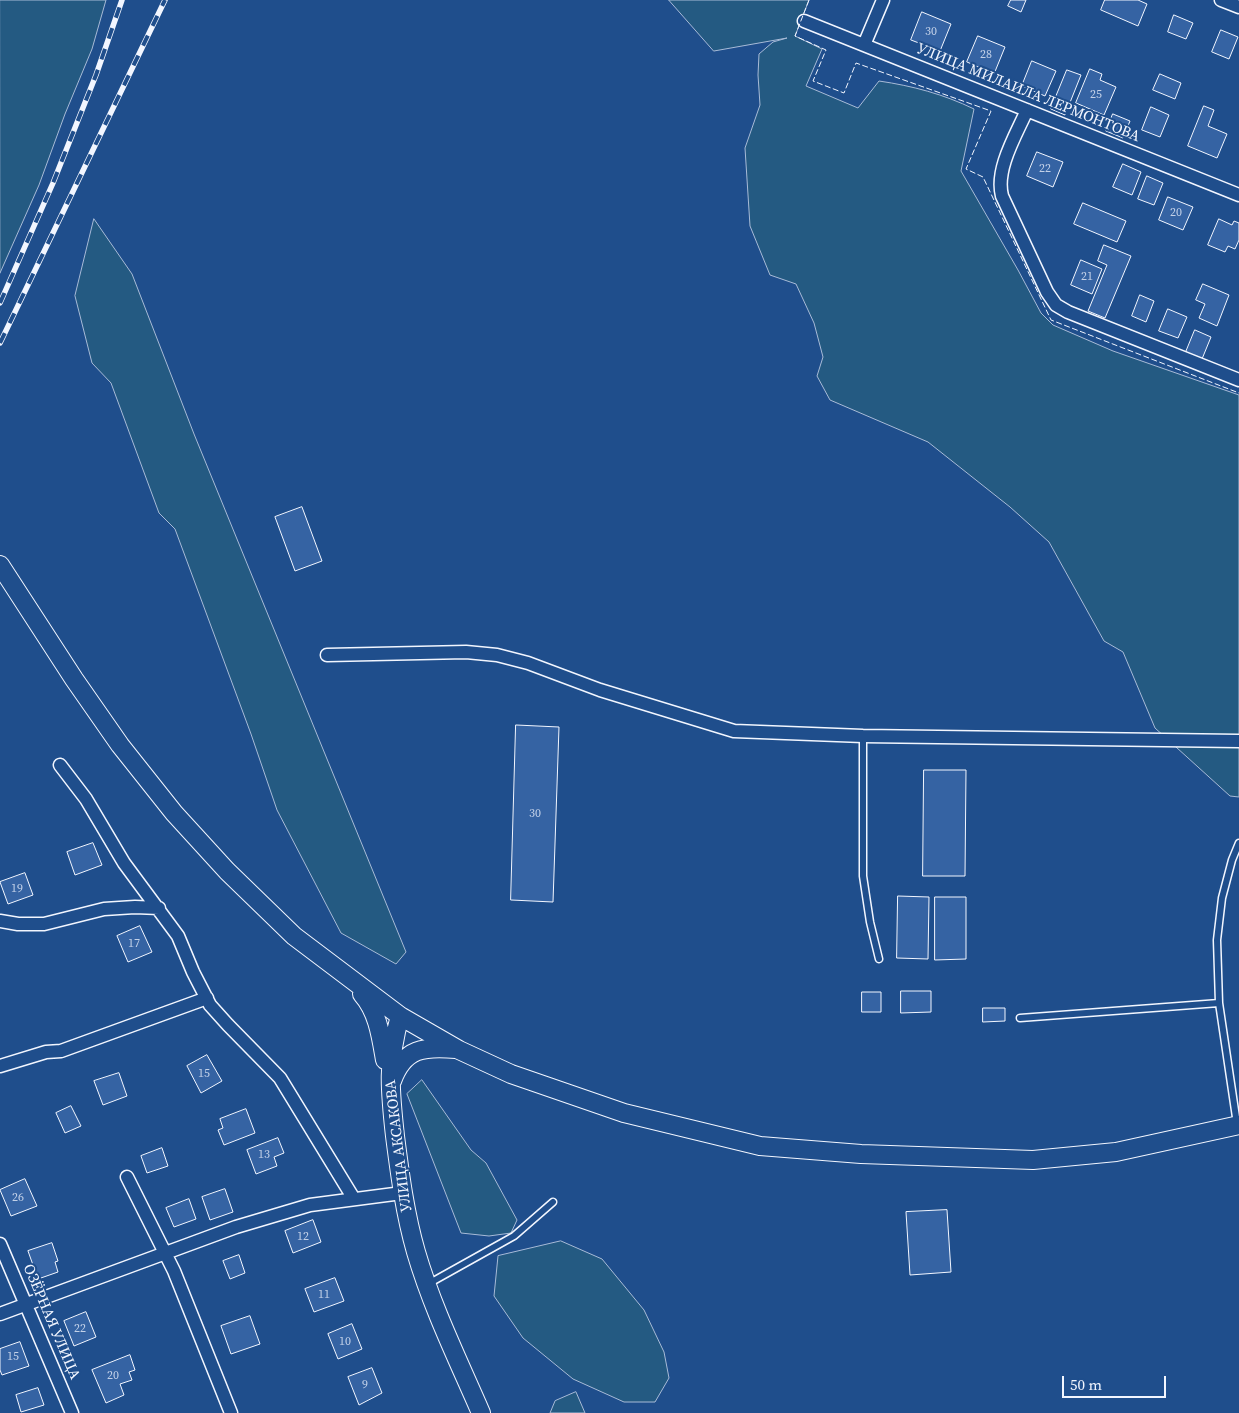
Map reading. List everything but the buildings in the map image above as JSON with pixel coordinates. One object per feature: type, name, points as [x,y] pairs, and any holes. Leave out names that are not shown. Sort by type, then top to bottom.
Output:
[{"type":"main road","points":[[0,565],[120,745],[174,813],[226,871],[294,936],[400,1016],[459,1050],[511,1074],[624,1113],[760,1146],[871,1154],[1033,1160],[1116,1152],[1238,1125]]},
{"type":"main road","points":[[346,977],[368,1001],[376,1017],[390,1088]]},
{"type":"main road","name":"УЛИЦА АКСАКОВА","points":[[400,1016],[391,1054],[390,1088],[402,1193],[415,1250],[426,1285],[481,1413]]},
{"type":"main road","points":[[390,1088],[396,1071],[403,1060],[413,1052],[440,1048],[459,1050]]},
{"type":"street","points":[[864,45],[883,0]]},
{"type":"street","name":"УЛИЦА МИЛАИЛА ЛЕРМОНТОВА","points":[[804,21],[1239,195]]},
{"type":"street","points":[[1027,110],[1001,173],[1000,190],[1047,292],[1053,301],[1068,312],[1239,380]]},
{"type":"street","points":[[327,656],[466,652],[497,655],[528,663],[600,690],[734,731],[863,736],[1239,741]]},
{"type":"street","points":[[60,765],[86,799],[124,863],[178,936],[193,972],[210,1004],[280,1078],[354,1199]]},
{"type":"street","points":[[0,921],[18,924],[44,924],[104,909],[158,908]]},
{"type":"street","points":[[0,1066],[46,1052],[61,1052],[207,998]]},
{"type":"street","points":[[127,1177],[174,1271],[231,1413]]},
{"type":"street","points":[[0,1314],[236,1227],[310,1205],[402,1193]]},
{"type":"street","name":"ОЗЁРНАЯ УЛИЦА","points":[[0,1244],[72,1413]]},
{"type":"lane","points":[[863,736],[863,876],[870,922],[879,959]]},
{"type":"lane","points":[[1238,1125],[1220,1002],[1217,940],[1222,898],[1232,860],[1239,843]]},
{"type":"lane","points":[[1020,1018],[1220,1002]]},
{"type":"lane","points":[[426,1285],[514,1236],[553,1202]]},
{"type":"shaded area","points":[[0,0],[106,0],[92,49],[65,114],[39,185],[0,273]]},
{"type":"shaded area","points":[[669,0],[809,0],[795,36],[822,49],[806,86],[858,108],[879,81],[928,91],[974,109],[961,171],[1041,313],[1053,325],[1113,351],[1239,395],[1239,797],[1230,796],[1155,728],[1123,652],[1104,641],[1049,542],[1010,507],[928,442],[830,400],[817,376],[823,357],[814,323],[796,284],[770,275],[750,226],[745,148],[760,105],[759,54],[773,42],[787,38],[714,51]]},
{"type":"shaded area","points":[[94,219],[132,274],[194,434],[406,952],[396,964],[341,933],[277,810],[175,529],[159,513],[111,383],[92,363],[75,296]]},
{"type":"shaded area","points":[[422,1080],[471,1150],[486,1163],[517,1220],[511,1233],[489,1236],[461,1233],[407,1094]]},
{"type":"shaded area","points":[[561,1241],[602,1259],[644,1310],[664,1352],[669,1378],[655,1402],[624,1402],[573,1379],[523,1338],[494,1296],[498,1256]]},
{"type":"shaded area","points":[[576,1392],[585,1413],[550,1413],[555,1401]]},
{"type":"railway","points":[[0,303],[53,183],[96,75],[122,0]]},
{"type":"railway","points":[[0,343],[165,0]]},
{"type":"fence","points":[[809,0],[795,36],[826,50],[813,81],[844,93],[856,63],[991,111],[966,169],[983,177],[1051,320],[1239,393]]}]
